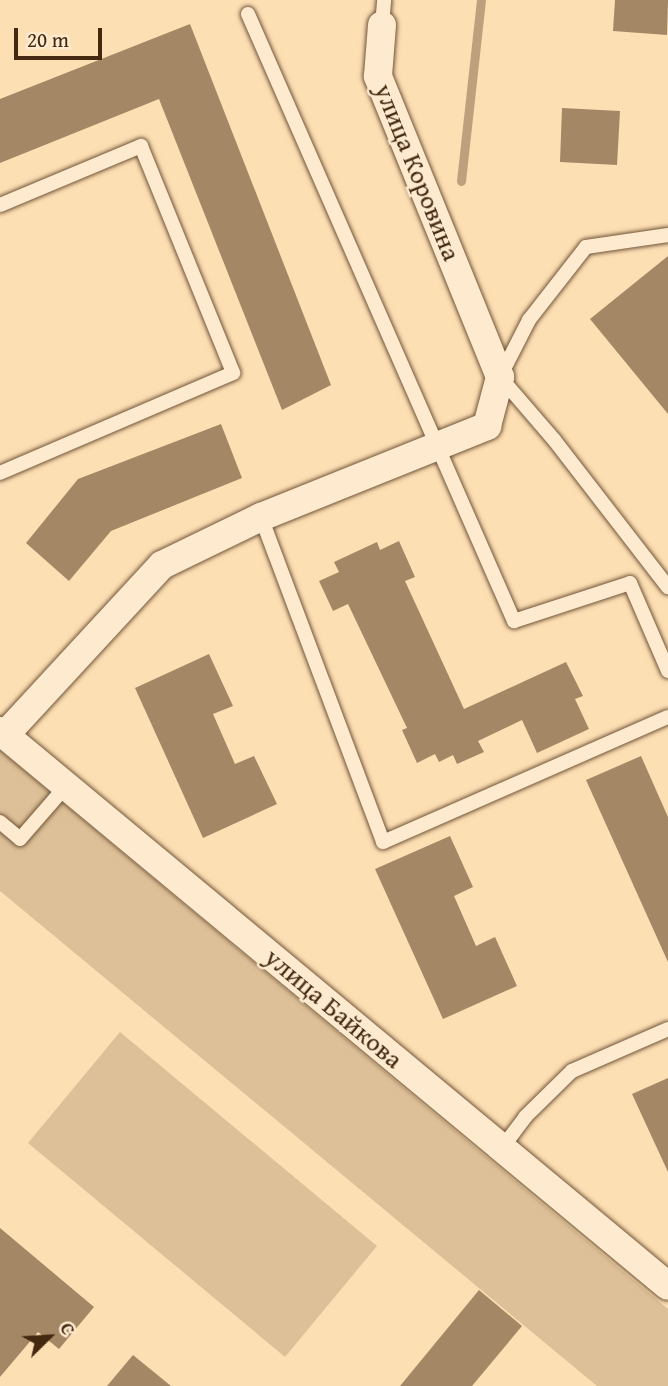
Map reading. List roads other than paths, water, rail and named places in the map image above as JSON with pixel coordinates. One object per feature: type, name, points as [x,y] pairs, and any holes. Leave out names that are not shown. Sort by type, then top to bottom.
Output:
[{"type":"street","name":"улица Коровина","points":[[383,12],[378,76],[500,377]]},
{"type":"street","points":[[3,733],[162,565],[261,517],[435,444],[486,426],[500,377]]},
{"type":"street","name":"улица Байкова","points":[[3,733],[668,1286]]},
{"type":"lane","points":[[248,14],[514,621],[630,583],[668,671]]},
{"type":"lane","points":[[0,205],[141,146],[233,373],[0,473]]},
{"type":"lane","points":[[668,235],[586,247],[530,320],[500,377],[668,587]]},
{"type":"lane","points":[[261,517],[383,842],[668,716]]},
{"type":"lane","points":[[0,822],[20,839],[67,785]]},
{"type":"lane","points":[[502,1148],[525,1117],[572,1071],[668,1029]]},
{"type":"waterway","points":[[461,181],[481,0]]}]
